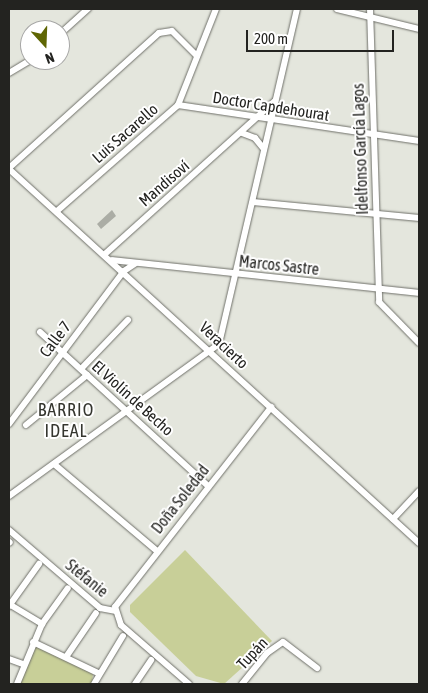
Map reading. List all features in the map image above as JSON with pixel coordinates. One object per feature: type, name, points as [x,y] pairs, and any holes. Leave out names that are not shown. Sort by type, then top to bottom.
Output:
[{"type":"street","points":[[70,25],[88,9]]},
{"type":"street","name":"Luis Sacarello","points":[[57,211],[178,105],[216,9]]},
{"type":"street","points":[[9,496],[211,352],[220,340],[297,9]]},
{"type":"street","points":[[337,9],[419,29]]},
{"type":"street","name":"Idelfonso García Lagos","points":[[370,9],[368,16],[380,306],[419,343]]},
{"type":"street","points":[[9,169],[159,33],[172,31],[197,56]]},
{"type":"street","points":[[9,73],[20,66]]},
{"type":"street","name":"Mandisoví","points":[[105,254],[276,101]]},
{"type":"street","name":"Doctor Capdehourat","points":[[178,105],[419,142]]},
{"type":"street","points":[[242,133],[255,138],[264,149]]},
{"type":"street","name":"Veracierto","points":[[9,169],[112,260],[419,543]]},
{"type":"street","points":[[253,202],[419,218]]},
{"type":"street","name":"Marcos Sastre","points":[[112,260],[419,293]]},
{"type":"street","points":[[124,271],[136,263]]},
{"type":"street","name":"Calle 7","points":[[9,424],[124,271]]},
{"type":"street","points":[[81,369],[128,320]]},
{"type":"street","name":"El Violín de Becho","points":[[40,332],[208,486]]},
{"type":"street","points":[[26,425],[87,375]]},
{"type":"street","name":"Doña Soledad","points":[[115,611],[157,552],[272,407]]},
{"type":"street","points":[[54,464],[157,552]]},
{"type":"street","points":[[393,520],[419,491]]},
{"type":"street","name":"Stéfanie","points":[[9,530],[100,608],[115,611],[127,631],[189,684]]},
{"type":"street","points":[[39,564],[9,605],[42,624]]},
{"type":"street","points":[[17,684],[23,664],[42,624],[68,588]]},
{"type":"street","points":[[66,657],[96,613]]},
{"type":"street","points":[[94,684],[98,673],[123,636]]},
{"type":"street","points":[[33,642],[98,673]]},
{"type":"street","name":"Tupán","points":[[242,684],[267,653],[283,642],[317,668]]},
{"type":"street","points":[[9,659],[23,664]]},
{"type":"street","points":[[135,684],[151,660]]},
{"type":"green space","points":[[185,550],[272,641],[224,684],[196,676],[130,612],[130,605]]},
{"type":"green space","points":[[35,646],[93,673],[92,684],[20,684]]},
{"type":"building","points":[[112,210],[116,216],[101,229],[97,224]]},
{"type":"district","name":"BARRIO IDEAL","points":[[66,421]]}]
